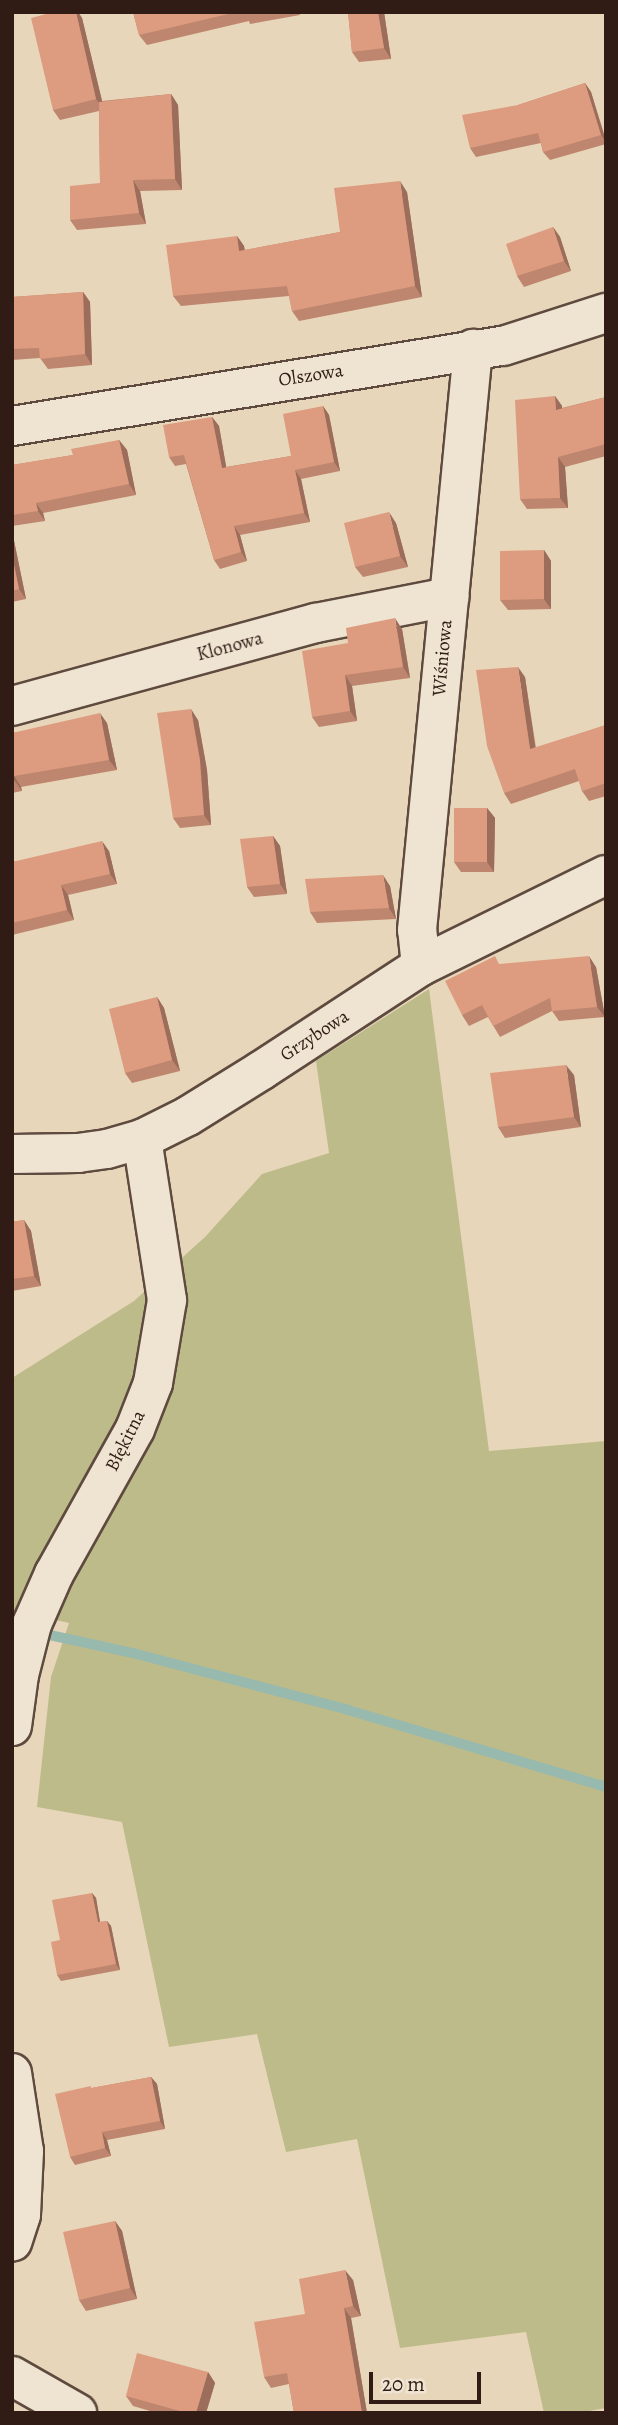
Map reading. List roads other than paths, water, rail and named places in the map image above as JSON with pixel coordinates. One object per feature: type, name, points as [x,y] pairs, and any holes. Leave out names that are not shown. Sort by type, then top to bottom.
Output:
[{"type":"street","name":"Olszowa","points":[[12,426],[503,345],[606,313]]},
{"type":"street","name":"Wiśniowa","points":[[421,967],[417,930],[473,349]]},
{"type":"street","name":"Klonowa","points":[[12,706],[316,623],[449,597]]},
{"type":"street","name":"Grzybowa","points":[[12,1154],[125,1144],[262,1070],[421,967],[606,874]]},
{"type":"street","name":"Błękitna","points":[[12,1726],[19,1675],[32,1623],[54,1574],[135,1429],[153,1383],[167,1300],[125,1144]]},
{"type":"street","points":[[12,2073],[24,2151],[20,2215],[12,2242]]},
{"type":"street","points":[[12,2376],[78,2413]]},
{"type":"waterway","points":[[45,1634],[133,1653],[348,1710],[606,1787]]}]
